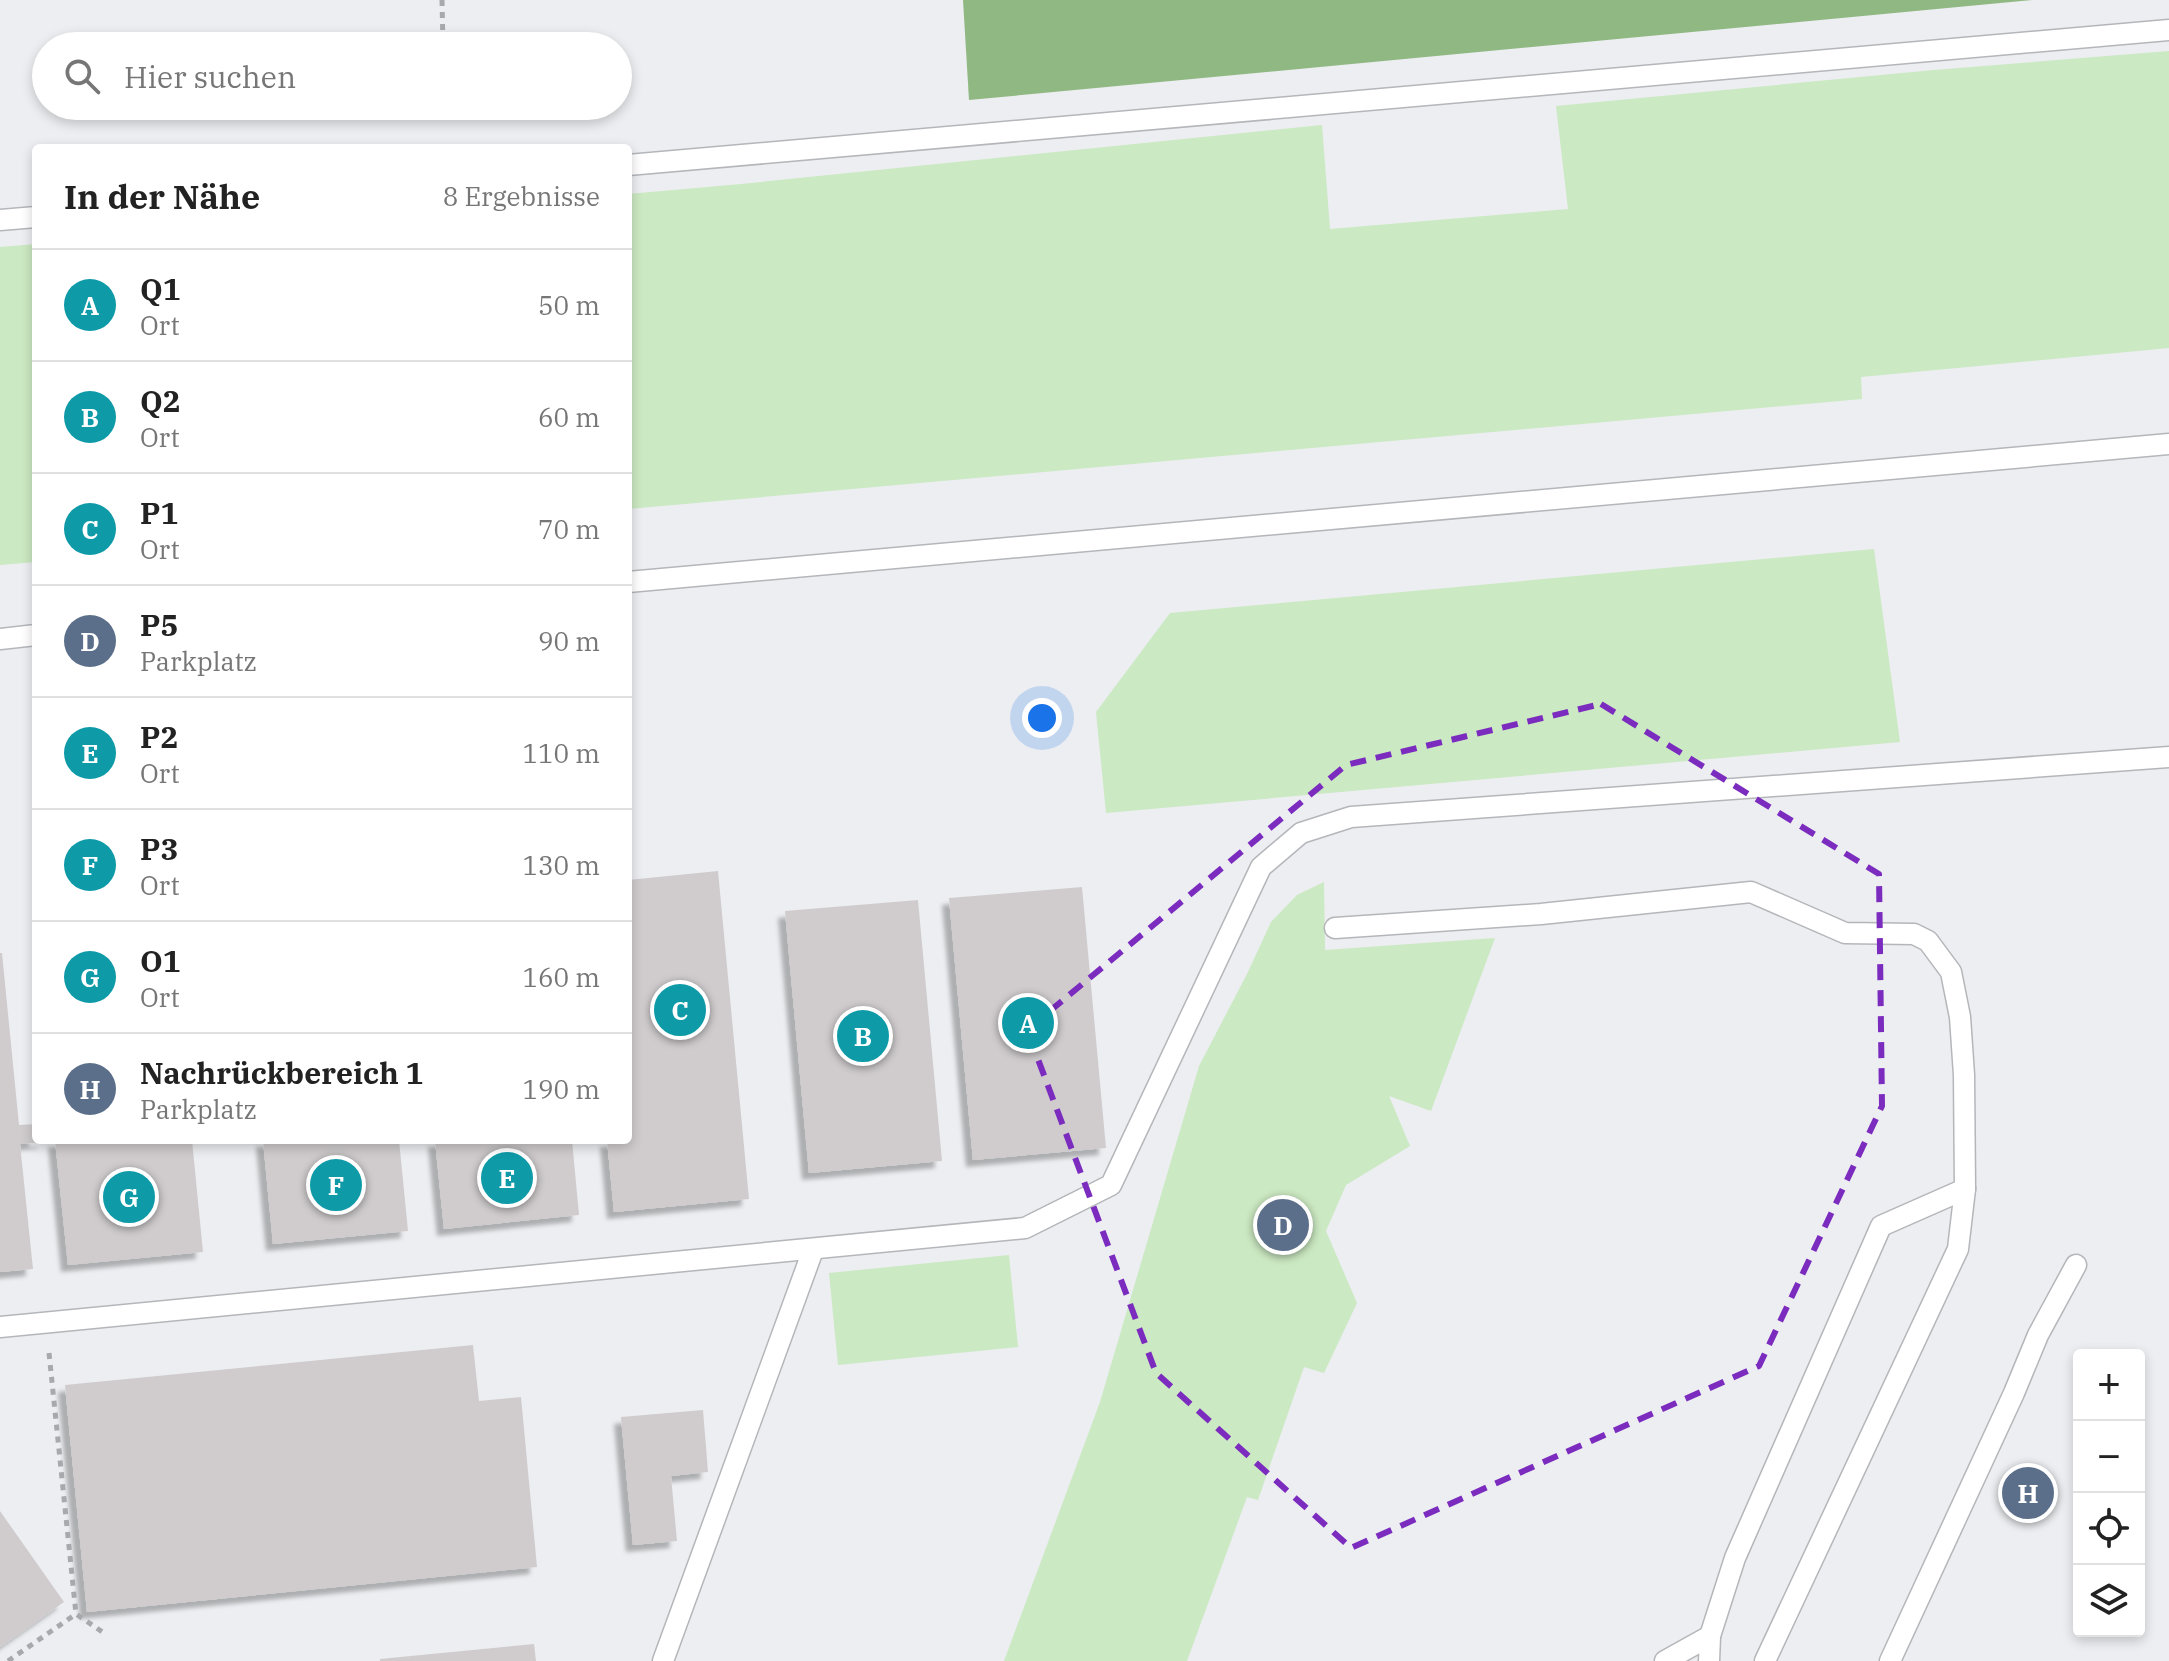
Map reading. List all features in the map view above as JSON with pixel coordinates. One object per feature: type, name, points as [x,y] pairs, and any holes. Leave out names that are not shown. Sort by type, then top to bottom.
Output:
[{"type":"lane","points":[[632,165],[2169,30]]},
{"type":"lane","points":[[0,220],[32,217]]},
{"type":"lane","points":[[632,582],[2169,444]]},
{"type":"lane","points":[[0,639],[32,635]]},
{"type":"lane","points":[[0,1327],[1025,1228],[1111,1185],[1261,867],[1301,833],[1351,817],[2169,757]]},
{"type":"lane","points":[[1335,928],[1541,914],[1751,892],[1845,933],[1914,934],[1928,941],[1951,972],[1960,1017],[1964,1075],[1965,1189],[1958,1249],[1765,1661]]},
{"type":"lane","points":[[1709,1661],[1710,1636],[1735,1558],[1870,1246],[1881,1226],[1965,1189]]},
{"type":"lane","points":[[663,1661],[813,1250]]},
{"type":"lane","points":[[1890,1661],[2038,1335],[2076,1265]]},
{"type":"lane","points":[[1665,1661],[1710,1636]]},
{"type":"path","points":[[442,0],[443,32]]},
{"type":"path","points":[[46,1323],[76,1614],[104,1633]]},
{"type":"path","points":[[8,1661],[76,1614]]},
{"type":"highlighted area","points":[[1601,704],[1879,874],[1882,1106],[1759,1366],[1351,1548],[1156,1373],[1027,1030],[1346,765]]},
{"type":"green space","points":[[963,0],[2032,0],[969,100]]},
{"type":"green space","points":[[2169,51],[2169,348],[1861,377],[1862,399],[632,509],[632,194],[1322,125],[1330,229],[1568,209],[1556,106]]},
{"type":"green space","points":[[32,244],[32,562],[0,565],[0,247]]},
{"type":"green space","points":[[1874,549],[1900,742],[1106,813],[1096,712],[1170,613]]},
{"type":"green space","points":[[1324,882],[1325,950],[1495,938],[1431,1111],[1389,1096],[1410,1146],[1346,1185],[1326,1231],[1357,1303],[1324,1373],[1304,1367],[1258,1500],[1247,1497],[1187,1661],[1004,1661],[1100,1402],[1199,1066],[1271,922],[1297,895]]},
{"type":"green space","points":[[1009,1255],[1018,1347],[838,1365],[829,1273]]},
{"type":"building","points":[[718,871],[749,1199],[614,1212],[607,1144],[632,1144],[632,880]]},
{"type":"building","points":[[1082,887],[1106,1148],[973,1160],[949,898]]},
{"type":"building","points":[[918,900],[942,1161],[809,1173],[785,911]]},
{"type":"building","points":[[2,953],[19,1125],[32,1124],[32,1143],[20,1144],[33,1269],[0,1272]]},
{"type":"building","points":[[55,1144],[192,1144],[203,1252],[68,1265]]},
{"type":"building","points":[[263,1144],[399,1144],[408,1231],[273,1244]]},
{"type":"building","points":[[435,1144],[572,1144],[579,1215],[444,1229]]},
{"type":"building","points":[[473,1345],[479,1401],[521,1397],[537,1567],[87,1612],[65,1385]]},
{"type":"building","points":[[703,1410],[708,1472],[671,1476],[677,1541],[633,1545],[621,1417]]},
{"type":"building","points":[[0,1511],[64,1602],[0,1647]]},
{"type":"building","points":[[534,1644],[536,1661],[380,1661],[380,1659]]},
{"type":"place","name":"P1","points":[[680,1010]]},
{"type":"place","name":"Q1","points":[[1028,1023]]},
{"type":"place","name":"Q2","points":[[863,1036]]},
{"type":"place","name":"P2","points":[[507,1178]]},
{"type":"place","name":"P3","points":[[336,1185]]},
{"type":"place","name":"O1","points":[[129,1197]]},
{"type":"place","name":"P5","points":[[1283,1225]]},
{"type":"place","name":"Nachrückbereich 1","points":[[2028,1493]]}]
